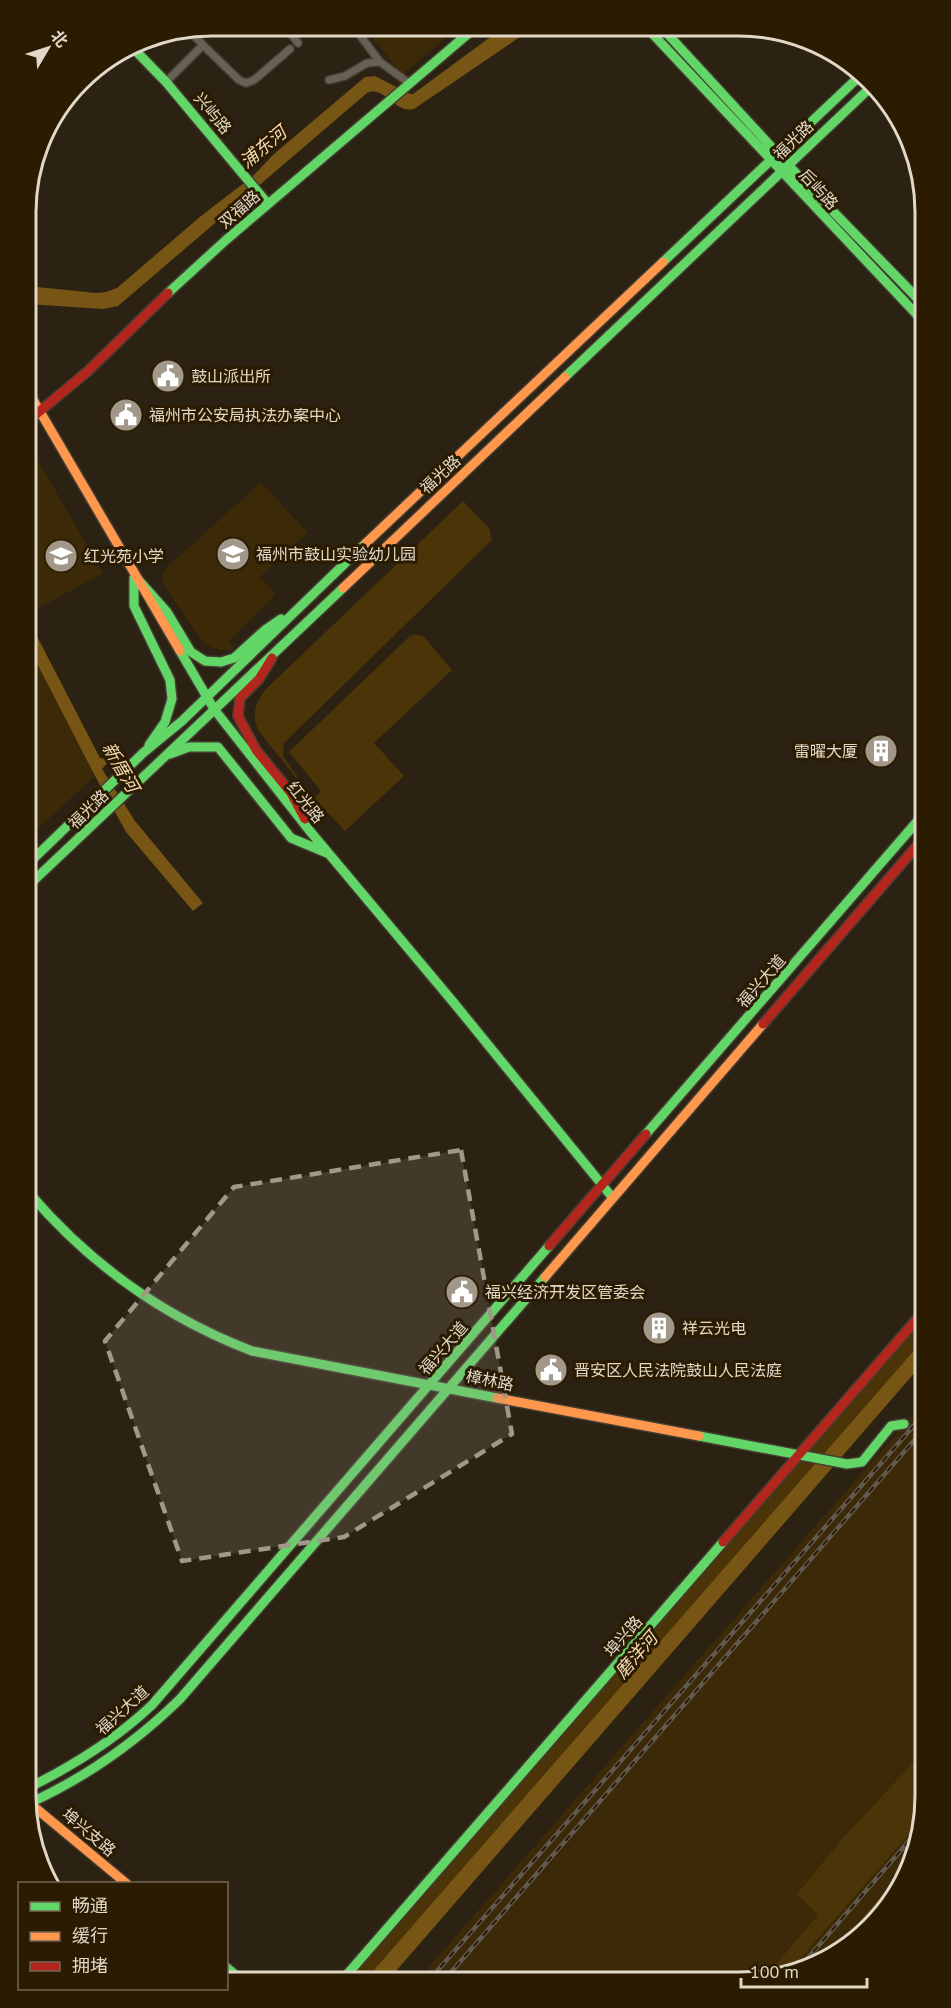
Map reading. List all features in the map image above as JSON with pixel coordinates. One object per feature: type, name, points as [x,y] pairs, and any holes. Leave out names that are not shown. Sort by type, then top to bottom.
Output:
[{"type":"main road","name":"双福路","points":[[36,415],[60,398],[181,280],[464,36]]},
{"type":"main road","name":"后屿路","points":[[654,36],[775,157]]},
{"type":"main road","name":"后屿路","points":[[669,36],[915,312]]},
{"type":"main road","name":"兴屿路","points":[[138,53],[166,82],[268,204]]},
{"type":"main road","name":"福光路","points":[[36,856],[117,777],[182,721],[855,80]]},
{"type":"main road","name":"福光路","points":[[36,878],[866,91]]},
{"type":"main road","name":"后屿路","points":[[785,168],[915,296]]},
{"type":"main road","name":"红光路","points":[[36,405],[214,709],[309,830],[612,1197]]},
{"type":"main road","points":[[135,576],[167,612],[191,652],[205,661],[221,662],[234,658],[265,630],[299,608]]},
{"type":"main road","points":[[135,576],[134,606],[170,680],[172,699],[165,722],[143,753]]},
{"type":"main road","points":[[276,651],[259,679],[240,698],[238,716],[256,750],[295,800],[309,830]]},
{"type":"main road","points":[[164,756],[189,747],[218,747],[291,838],[328,853]]},
{"type":"main road","name":"福兴大道","points":[[36,1784],[102,1747],[131,1726],[152,1705],[915,824]]},
{"type":"main road","name":"福兴大道","points":[[36,1801],[102,1766],[166,1713],[915,848]]},
{"type":"main road","name":"樟林路","points":[[36,1201],[71,1239],[98,1262],[174,1313],[225,1341],[243,1348],[847,1464],[862,1462],[891,1426],[904,1424]]},
{"type":"main road","name":"埠兴路","points":[[349,1972],[915,1320]]},
{"type":"main road","name":"埠兴支路","points":[[37,1807],[125,1882]]},
{"type":"street","points":[[293,36],[298,43]]},
{"type":"street","points":[[360,36],[380,62],[406,85]]},
{"type":"street","points":[[196,37],[239,80],[246,83],[258,78],[290,50]]},
{"type":"street","points":[[166,82],[203,45]]},
{"type":"street","points":[[329,80],[345,76],[367,63],[380,62]]},
{"type":"highlighted area","points":[[461,1150],[512,1434],[344,1537],[182,1561],[105,1341],[234,1187]]},
{"type":"shaded area","points":[[370,36],[448,36],[403,75]]},
{"type":"shaded area","points":[[492,36],[521,36],[414,109],[401,107],[379,93],[367,93],[118,306],[103,309],[36,305],[36,287],[96,293],[117,288],[201,216],[253,176],[274,154],[365,77],[375,76],[413,94]]},
{"type":"shaded area","name":"红光苑小学","points":[[36,457],[103,573],[36,610]]},
{"type":"shaded area","name":"福州市鼓山实验幼儿园","points":[[261,482],[308,533],[260,577],[276,594],[229,641],[234,648],[231,651],[218,650],[204,644],[161,581],[165,569]]},
{"type":"shaded area","points":[[463,501],[489,528],[492,540],[284,743],[283,756],[312,798],[258,730],[255,714],[260,698],[266,689]]},
{"type":"shaded area","points":[[36,634],[100,758],[108,762],[102,769],[135,821],[203,903],[193,911],[126,832],[36,662]]},
{"type":"shaded area","points":[[416,634],[424,637],[452,670],[374,743],[404,776],[345,831],[314,798],[321,791],[289,752],[410,636]]},
{"type":"shaded area","points":[[36,662],[95,776],[36,831]]},
{"type":"shaded area","points":[[915,1324],[915,1349],[373,1972],[351,1972]]},
{"type":"shaded area","points":[[915,1349],[915,1372],[395,1972],[372,1972]]},
{"type":"shaded area","points":[[915,1412],[915,1808],[909,1842],[902,1863],[891,1884],[847,1936],[806,1959],[785,1966],[739,1972],[424,1972]]},
{"type":"shaded area","points":[[915,1761],[915,1808],[912,1831],[797,1962],[773,1968],[818,1915],[797,1894],[843,1838]]},
{"type":"shaded area","points":[[890,1886],[864,1921],[847,1936]]},
{"type":"tunnel","points":[[904,1424],[915,1432]]},
{"type":"railway","points":[[436,1972],[915,1424]]},
{"type":"railway","points":[[451,1972],[915,1439]]},
{"type":"railway","points":[[808,1958],[909,1840]]},
{"type":"traffic: fast","points":[[168,293],[226,240],[465,36]]},
{"type":"traffic: fast","points":[[655,36],[915,313]]},
{"type":"traffic: fast","points":[[669,36],[788,165],[915,296]]},
{"type":"traffic: fast","points":[[138,53],[166,82],[268,204]]},
{"type":"traffic: fast","points":[[663,262],[855,80]]},
{"type":"traffic: fast","points":[[565,377],[866,91]]},
{"type":"traffic: fast","points":[[36,856],[143,753],[182,721],[366,543]]},
{"type":"traffic: fast","points":[[135,576],[167,612],[191,652],[205,661],[221,662],[234,658],[281,619]]},
{"type":"traffic: fast","points":[[134,578],[134,606],[170,680],[172,699],[165,722],[149,745]]},
{"type":"traffic: fast","points":[[36,878],[343,588]]},
{"type":"traffic: fast","points":[[180,651],[214,709],[309,830],[612,1197]]},
{"type":"traffic: fast","points":[[170,754],[189,747],[218,747],[291,838],[327,853]]},
{"type":"traffic: fast","points":[[646,1134],[915,824]]},
{"type":"traffic: fast","points":[[36,1201],[104,1266],[160,1305],[220,1338],[252,1351],[497,1398]]},
{"type":"traffic: fast","points":[[36,1784],[95,1750],[152,1705],[549,1246]]},
{"type":"traffic: fast","points":[[36,1800],[73,1781],[129,1744],[180,1699],[545,1277]]},
{"type":"traffic: fast","points":[[699,1436],[847,1464],[862,1462],[891,1426],[904,1424]]},
{"type":"traffic: fast","points":[[349,1972],[723,1542]]},
{"type":"traffic: fast","points":[[228,1969],[232,1972]]},
{"type":"traffic: slow","points":[[366,543],[663,262]]},
{"type":"traffic: slow","points":[[343,588],[565,377]]},
{"type":"traffic: slow","points":[[36,405],[180,651]]},
{"type":"traffic: slow","points":[[545,1277],[763,1024]]},
{"type":"traffic: slow","points":[[497,1398],[699,1436]]},
{"type":"traffic: slow","points":[[37,1809],[125,1882]]},
{"type":"traffic: jam","points":[[36,414],[88,371],[168,293]]},
{"type":"traffic: jam","points":[[272,658],[259,679],[240,698],[238,716],[256,750],[291,793],[305,819]]},
{"type":"traffic: jam","points":[[763,1024],[915,848]]},
{"type":"traffic: jam","points":[[549,1246],[646,1134]]},
{"type":"traffic: jam","points":[[723,1542],[915,1321]]},
{"type":"place","name":"鼓山派出所","points":[[168,376]]},
{"type":"place","name":"福州市公安局执法办案中心","points":[[126,415]]},
{"type":"place","name":"福州市鼓山实验幼儿园","points":[[233,554]]},
{"type":"place","name":"红光苑小学","points":[[61,556]]},
{"type":"place","name":"雷曜大厦","points":[[881,751]]},
{"type":"place","name":"福兴经济开发区管委会","points":[[462,1292]]},
{"type":"place","name":"祥云光电","points":[[659,1328]]},
{"type":"place","name":"晋安区人民法院鼓山人民法庭","points":[[551,1370]]},
{"type":"water label","name":"浦东河","points":[[263,147]]},
{"type":"water label","name":"新厝河","points":[[121,767]]},
{"type":"water label","name":"磨洋河","points":[[636,1655]]}]
